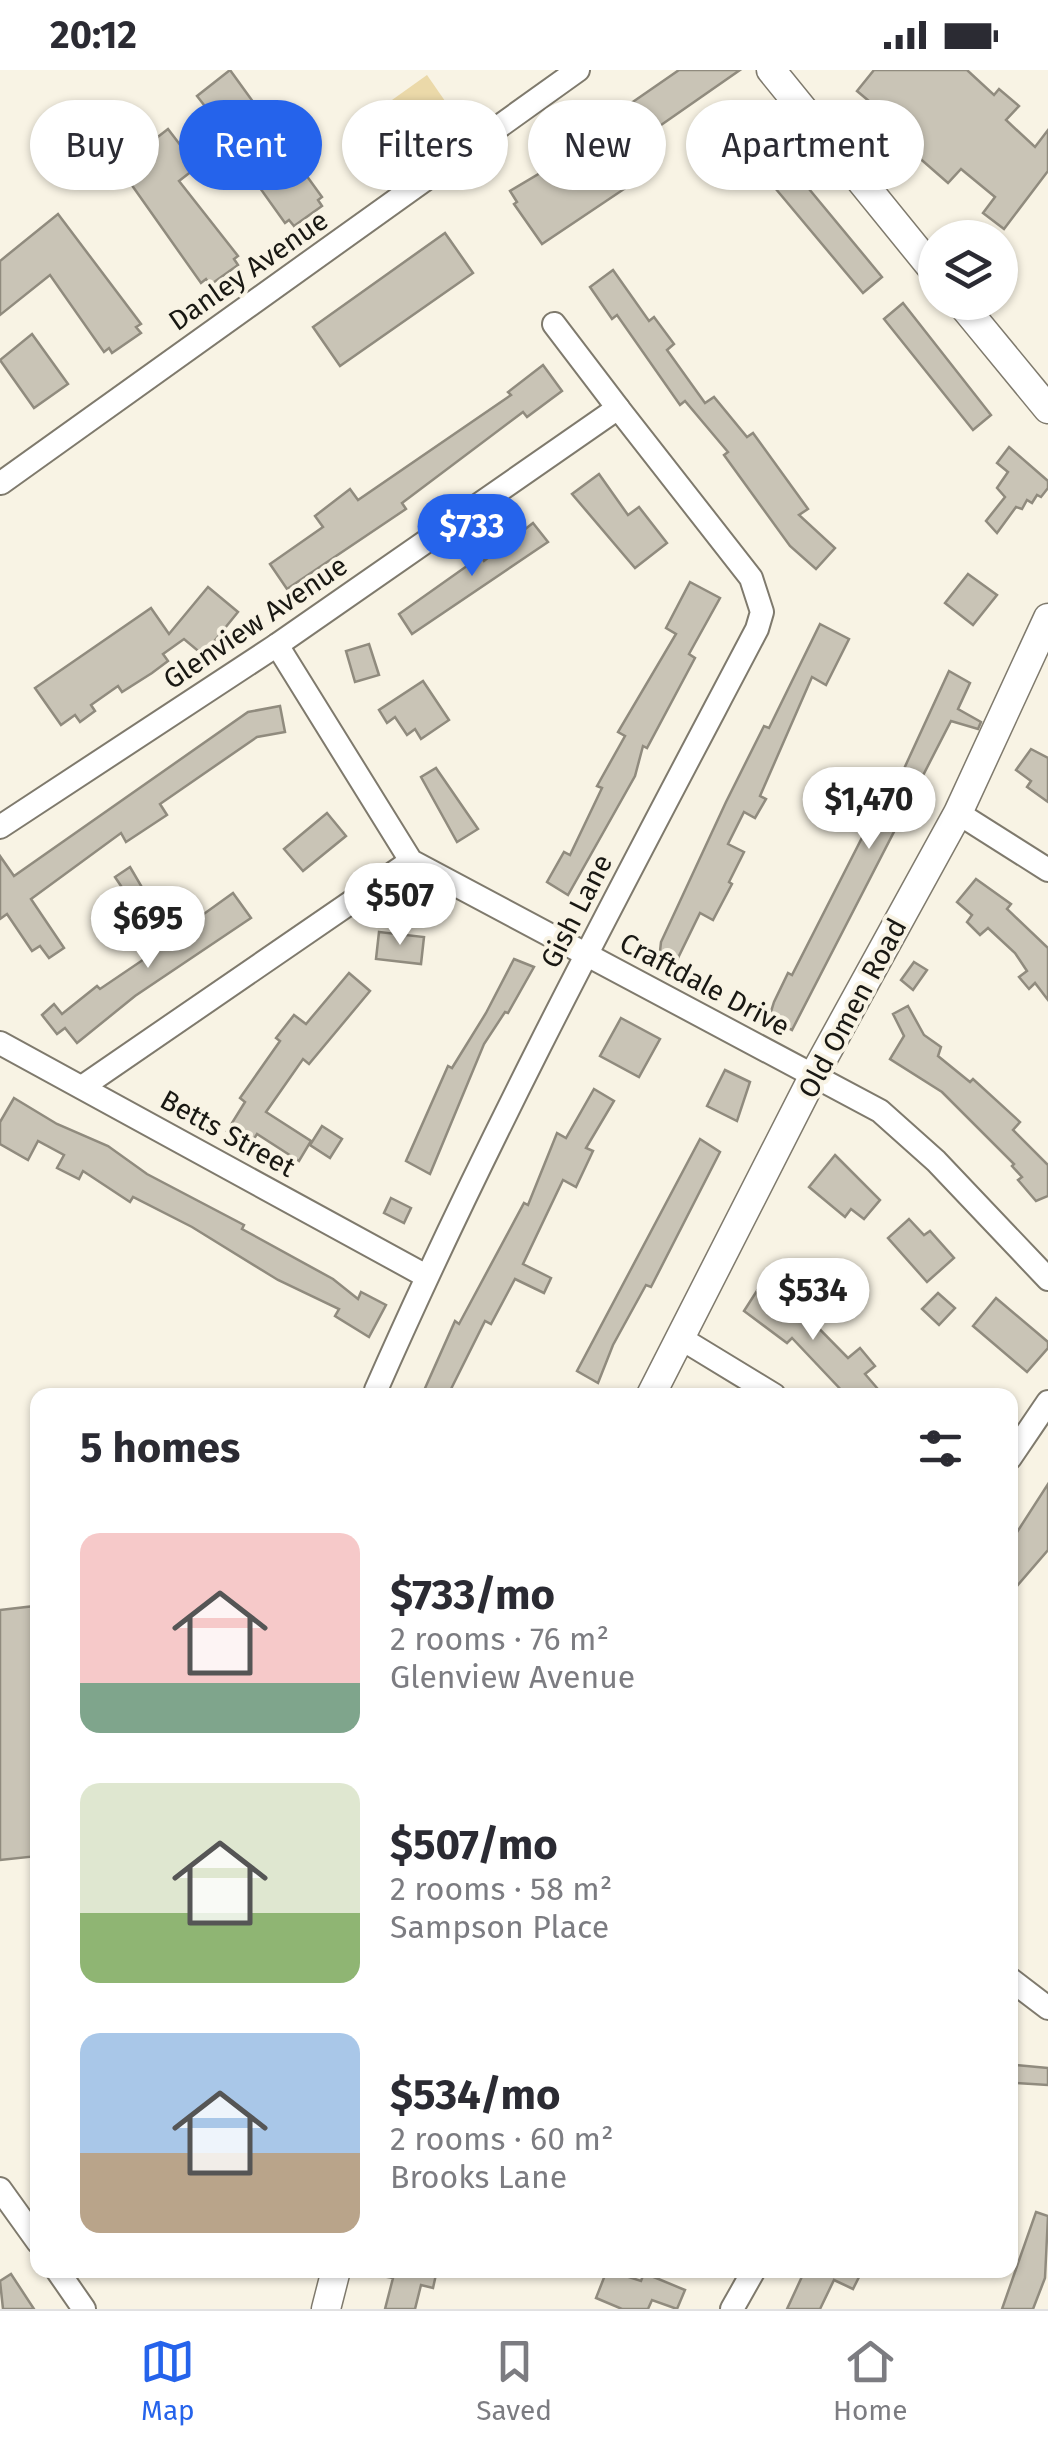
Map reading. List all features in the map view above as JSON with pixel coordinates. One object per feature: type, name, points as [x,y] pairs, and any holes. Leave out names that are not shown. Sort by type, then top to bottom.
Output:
[{"type":"street","name":"Danley Avenue","points":[[1,482],[578,70]]},
{"type":"street","points":[[770,70],[918,251]]},
{"type":"street","points":[[975,320],[1048,409]]},
{"type":"street","points":[[554,324],[618,408]]},
{"type":"street","name":"Gish Lane","points":[[377,1388],[426,1276],[762,612],[751,578],[618,408]]},
{"type":"street","name":"Glenview Avenue","points":[[0,827],[277,646],[618,408]]},
{"type":"street","name":"Old Omen Road","points":[[655,1388],[814,1076],[958,813],[1048,618]]},
{"type":"street","points":[[82,1087],[411,861],[277,646]]},
{"type":"street","points":[[958,813],[1048,870]]},
{"type":"street","name":"Craftdale Drive","points":[[411,861],[880,1112],[936,1161],[1048,1279]]},
{"type":"street","name":"Betts Street","points":[[0,1043],[426,1276]]},
{"type":"street","points":[[682,1339],[762,1388]]},
{"type":"street","points":[[1018,1446],[1048,1402]]},
{"type":"street","points":[[1018,1985],[1048,2008]]},
{"type":"street","points":[[0,2189],[30,2231]]},
{"type":"street","points":[[63,2278],[84,2309]]},
{"type":"street","points":[[326,2309],[334,2278]]},
{"type":"street","points":[[732,2309],[746,2278]]},
{"type":"shaded area","points":[[427,75],[444,100],[392,100]]},
{"type":"building","points":[[230,70],[252,100],[200,100],[197,96]]},
{"type":"building","points":[[679,70],[740,70],[697,100],[686,100],[686,108],[666,122],[666,100],[636,100]]},
{"type":"building","points":[[874,70],[967,70],[994,95],[999,89],[1019,106],[1006,120],[1035,147],[1048,130],[1048,171],[1011,220],[992,220],[983,213],[995,197],[961,169],[948,183],[924,162],[924,100],[868,100],[857,91]]},
{"type":"building","points":[[168,129],[179,143],[179,190],[186,190],[238,256],[234,259],[238,265],[210,285],[206,279],[201,283],[135,190],[159,190],[159,136]]},
{"type":"building","points":[[528,180],[528,190],[623,190],[542,244],[514,204],[517,202],[510,191]]},
{"type":"building","points":[[261,190],[317,190],[322,206],[294,226],[289,220],[285,223]]},
{"type":"building","points":[[777,190],[810,190],[882,277],[863,293]]},
{"type":"building","points":[[58,214],[141,324],[136,327],[141,333],[112,353],[109,348],[104,352],[50,275],[0,315],[0,261]]},
{"type":"building","points":[[445,233],[473,273],[340,366],[313,327]]},
{"type":"building","points":[[613,270],[649,321],[654,317],[674,344],[667,350],[705,403],[714,397],[747,437],[753,433],[808,509],[799,515],[835,548],[816,569],[790,546],[724,455],[728,452],[685,401],[680,405],[617,315],[612,319],[590,287]]},
{"type":"building","points":[[903,303],[991,415],[973,430],[884,319]]},
{"type":"building","points":[[32,334],[68,384],[34,408],[0,360]]},
{"type":"building","points":[[543,365],[562,391],[527,417],[523,412],[402,503],[406,509],[287,589],[270,564],[323,527],[315,516],[350,489],[358,500],[511,395],[508,392]]},
{"type":"building","points":[[1009,447],[1048,481],[1048,488],[1032,503],[1027,500],[1022,509],[1016,507],[997,533],[986,521],[1005,497],[997,488],[1008,472],[997,463]]},
{"type":"building","points":[[599,474],[628,515],[639,507],[667,543],[635,568],[572,494]]},
{"type":"building","points":[[533,523],[548,542],[412,634],[399,614],[481,556],[484,561]]},
{"type":"building","points":[[968,574],[997,595],[973,625],[945,603]]},
{"type":"building","points":[[690,582],[720,598],[689,654],[695,658],[647,748],[643,746],[635,776],[568,895],[547,882],[564,852],[570,855],[602,788],[597,786],[625,736],[618,732],[676,634],[666,628]]},
{"type":"building","points":[[208,587],[238,612],[203,655],[184,639],[163,654],[168,661],[152,673],[122,692],[118,686],[91,705],[95,711],[80,722],[75,715],[61,725],[35,688],[151,608],[169,634]]},
{"type":"building","points":[[820,624],[849,639],[826,685],[812,677],[760,796],[766,799],[755,818],[744,812],[728,844],[744,852],[729,882],[732,884],[713,920],[700,913],[677,960],[660,951],[661,942],[764,726],[769,728]]},
{"type":"building","points":[[369,644],[379,675],[355,682],[346,651]]},
{"type":"building","points":[[949,671],[970,683],[958,709],[981,722],[978,729],[951,721],[792,1030],[769,1018],[788,973],[792,975],[871,820],[857,811],[871,786],[891,797]]},
{"type":"building","points":[[423,681],[449,720],[421,739],[415,729],[407,735],[395,717],[387,723],[379,710]]},
{"type":"building","points":[[280,706],[285,732],[257,737],[160,804],[167,815],[126,842],[121,833],[31,899],[64,948],[49,958],[40,946],[32,951],[7,914],[0,919],[0,856],[14,876],[248,712]]},
{"type":"building","points":[[1031,749],[1048,758],[1048,802],[1027,787],[1031,781],[1016,770]]},
{"type":"building","points":[[436,768],[478,829],[457,842],[421,777]]},
{"type":"building","points":[[327,813],[346,836],[303,871],[284,849]]},
{"type":"building","points":[[130,867],[143,889],[129,898],[115,877]]},
{"type":"building","points":[[976,879],[1011,904],[1007,909],[1048,948],[1048,1000],[1035,983],[1029,989],[1019,977],[1027,971],[1015,953],[988,928],[980,935],[967,922],[972,915],[957,902]]},
{"type":"building","points":[[233,893],[251,918],[135,996],[77,1043],[65,1028],[57,1034],[42,1015],[54,1004],[62,1014],[97,986],[100,989],[196,924],[194,921]]},
{"type":"building","points":[[379,932],[424,937],[421,964],[376,959]]},
{"type":"building","points":[[514,959],[534,967],[508,1013],[484,1044],[430,1174],[406,1161],[448,1066],[452,1068],[486,1013]]},
{"type":"building","points":[[914,962],[927,970],[913,990],[901,980]]},
{"type":"building","points":[[349,973],[370,991],[309,1064],[303,1059],[266,1112],[311,1141],[299,1161],[257,1134],[250,1145],[227,1131],[245,1102],[240,1098],[280,1041],[276,1038],[294,1015],[306,1024]]},
{"type":"building","points":[[908,1006],[924,1035],[941,1047],[938,1056],[970,1082],[973,1079],[1020,1122],[1013,1130],[1048,1165],[1048,1196],[1036,1201],[1018,1180],[1022,1177],[1014,1164],[942,1092],[890,1059],[904,1036],[893,1014]]},
{"type":"building","points":[[621,1018],[660,1039],[639,1077],[600,1056]]},
{"type":"building","points":[[725,1070],[750,1082],[737,1121],[707,1106]]},
{"type":"building","points":[[594,1089],[614,1101],[586,1148],[593,1151],[576,1187],[563,1180],[523,1264],[551,1278],[544,1293],[515,1279],[491,1324],[485,1321],[452,1388],[425,1388],[455,1321],[459,1324],[524,1203],[528,1205],[557,1133],[566,1138]]},
{"type":"building","points":[[14,1098],[57,1124],[108,1146],[147,1174],[244,1225],[242,1229],[333,1279],[358,1299],[361,1292],[386,1305],[369,1337],[335,1316],[339,1309],[278,1280],[192,1227],[133,1197],[130,1202],[83,1171],[79,1179],[57,1168],[64,1155],[38,1141],[28,1160],[0,1144],[0,1122]]},
{"type":"building","points":[[322,1126],[342,1139],[330,1158],[310,1145]]},
{"type":"building","points":[[700,1139],[720,1152],[651,1287],[646,1285],[613,1345],[598,1383],[577,1371]]},
{"type":"building","points":[[835,1155],[880,1200],[864,1219],[851,1209],[845,1217],[809,1187]]},
{"type":"building","points":[[391,1198],[411,1208],[404,1223],[384,1213]]},
{"type":"building","points":[[909,1219],[924,1235],[930,1231],[954,1258],[927,1282],[888,1238]]},
{"type":"building","points":[[760,1286],[786,1303],[789,1298],[848,1358],[860,1348],[875,1366],[865,1374],[877,1388],[839,1388],[792,1338],[787,1343],[744,1311]]},
{"type":"building","points":[[938,1293],[955,1308],[939,1325],[922,1309]]},
{"type":"building","points":[[996,1298],[1048,1342],[1048,1348],[1027,1372],[973,1326]]},
{"type":"building","points":[[1048,1484],[1048,1550],[1018,1585],[1018,1531]]},
{"type":"building","points":[[30,1607],[30,1857],[0,1860],[0,1610]]},
{"type":"building","points":[[1018,2065],[1048,2068],[1048,2085],[1018,2083]]},
{"type":"building","points":[[1036,2212],[1048,2216],[1045,2278],[1033,2309],[1002,2309],[1013,2278],[1018,2278],[1018,2263]]},
{"type":"building","points":[[11,2274],[34,2309],[3,2309],[0,2281]]},
{"type":"building","points":[[393,2278],[435,2278],[433,2288],[421,2285],[415,2309],[385,2309]]},
{"type":"building","points":[[604,2278],[656,2278],[685,2290],[677,2309],[652,2300],[648,2309],[622,2309],[596,2298]]},
{"type":"building","points":[[801,2278],[858,2278],[853,2289],[834,2280],[820,2309],[787,2309]]}]
